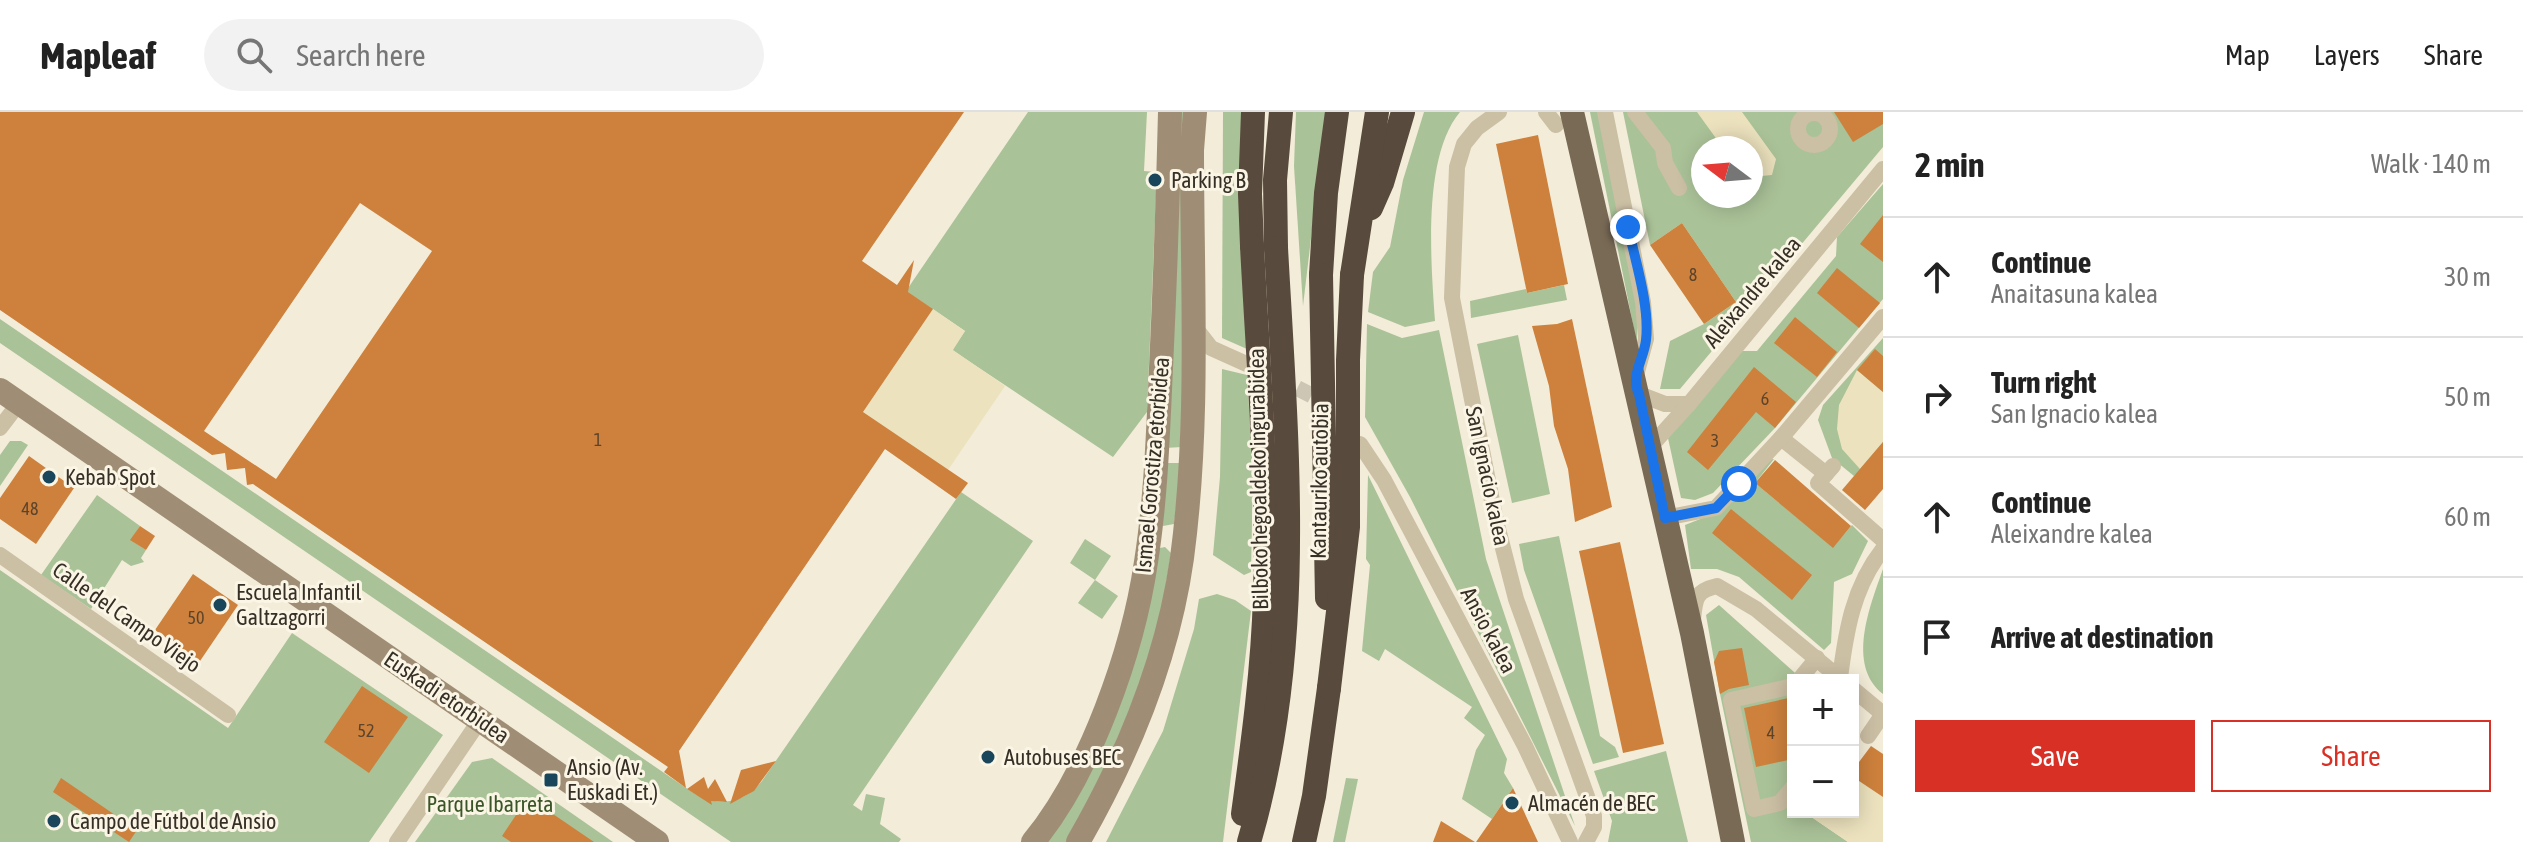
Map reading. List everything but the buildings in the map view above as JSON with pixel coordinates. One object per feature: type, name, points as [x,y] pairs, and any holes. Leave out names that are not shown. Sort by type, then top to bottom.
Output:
[{"type":"highway","points":[[1239,842],[1262,659],[1265,595],[1264,247],[1250,194],[1253,112]]},
{"type":"highway","name":"Bilboko hegoaldeko ingurabidea","points":[[1249,842],[1267,772],[1281,690],[1287,614],[1288,472],[1264,247],[1275,180],[1281,112]]},
{"type":"highway","points":[[1304,842],[1329,688],[1321,275],[1326,193],[1337,112]]},
{"type":"highway","points":[[1356,243],[1377,112]]},
{"type":"highway","points":[[1356,243],[1382,183],[1403,112]]},
{"type":"highway","name":"Kantauriko autobia","points":[[1329,688],[1348,527],[1348,360],[1356,243]]},
{"type":"main road","name":"Ismael Gorostiza etorbidea","points":[[1033,842],[1063,799],[1087,755],[1126,646],[1146,565],[1157,453],[1170,112]]},
{"type":"main road","name":"Ismael Gorostiza etorbidea","points":[[1078,842],[1120,763],[1142,706],[1172,605],[1181,559],[1192,455],[1192,150],[1195,112]]},
{"type":"main road","points":[[1558,116],[1650,447],[1692,633],[1733,842]]},
{"type":"main road","name":"Euskadi etorbidea","points":[[10,397],[657,842]]},
{"type":"street","name":"San Ignacio kalea","points":[[1499,112],[1477,128],[1464,144],[1457,167],[1452,298],[1496,521],[1516,599],[1594,816],[1594,827],[1586,842]]},
{"type":"street","points":[[1605,112],[1643,302],[1646,339],[1636,389],[1665,404],[1689,404]]},
{"type":"street","points":[[1635,112],[1663,148],[1665,163],[1679,188]]},
{"type":"street","name":"Aleixandre kalea","points":[[1650,447],[1883,169]]},
{"type":"street","points":[[1665,518],[1716,508],[1781,438],[1883,317]]},
{"type":"street","points":[[1193,325],[1211,348],[1251,366]]},
{"type":"street","points":[[0,428],[10,397]]},
{"type":"street","points":[[1781,438],[1810,461],[1830,470],[1818,483],[1883,540]]},
{"type":"street","name":"Ansio kalea","points":[[1360,444],[1384,480],[1525,746],[1570,842]]},
{"type":"street","points":[[1846,674],[1851,608],[1866,573],[1883,549]]},
{"type":"street","name":"Calle del Campo Viejo","points":[[0,555],[228,715]]},
{"type":"street","points":[[1692,633],[1695,600],[1704,589],[1717,586],[1756,609],[1836,674]]},
{"type":"street","points":[[1804,674],[1817,658]]},
{"type":"street","points":[[1787,687],[1731,700],[1754,809],[1780,803],[1787,794]]},
{"type":"street","points":[[1859,694],[1883,714],[1868,736]]},
{"type":"street","points":[[397,842],[480,720]]},
{"type":"green space","points":[[1028,112],[1147,112],[1144,171],[1157,172],[1147,412],[1113,457],[952,350],[965,331],[906,291]]},
{"type":"green space","points":[[1175,112],[1189,112],[1182,447],[1165,448]]},
{"type":"green space","points":[[1223,112],[1242,112],[1247,349],[1222,338]]},
{"type":"green space","points":[[1296,112],[1326,112],[1303,306],[1294,166]]},
{"type":"green space","points":[[1424,112],[1460,112],[1448,132],[1434,183],[1431,242],[1435,321],[1405,327],[1368,312],[1373,272],[1390,247],[1403,180]]},
{"type":"green space","points":[[1590,112],[1600,112],[1637,308],[1637,344]]},
{"type":"green space","points":[[1623,112],[1883,112],[1883,147],[1680,389],[1660,389],[1670,341],[1704,324],[1736,302],[1682,223],[1650,245]]},
{"type":"green space","points":[[1883,184],[1883,299],[1775,428],[1713,493],[1695,500],[1681,498],[1668,438],[1741,351],[1757,351],[1836,256],[1837,237]]},
{"type":"green space","points":[[1564,285],[1567,300],[1471,318],[1470,301],[1526,289],[1527,293]]},
{"type":"green space","points":[[0,319],[692,792],[720,802],[747,795],[762,781],[961,492],[1033,541],[853,805],[862,811],[866,794],[885,798],[880,824],[901,839],[899,842],[731,842],[0,343]]},
{"type":"green space","points":[[1367,324],[1402,338],[1439,330],[1486,559],[1575,826],[1410,497],[1365,417]]},
{"type":"green space","points":[[1518,335],[1550,494],[1512,503],[1477,344]]},
{"type":"green space","points":[[1883,338],[1883,460],[1854,476],[1832,458],[1818,420],[1823,405]]},
{"type":"green space","points":[[1222,369],[1247,375],[1253,471],[1251,572],[1244,575],[1213,555],[1220,477]]},
{"type":"green space","points":[[10,441],[28,445],[0,486],[0,455]]},
{"type":"green space","points":[[1774,459],[1755,483],[1833,547],[1852,525],[1868,541],[1852,574],[1834,582],[1831,643],[1824,650],[1739,577],[1717,569],[1691,569],[1685,525],[1718,512],[1763,460]]},
{"type":"green space","points":[[1164,463],[1182,463],[1174,524],[1163,526]]},
{"type":"green space","points":[[1368,475],[1507,759],[1504,773],[1513,788],[1492,819],[1462,799],[1476,750],[1485,735],[1464,718],[1472,707],[1385,649],[1379,661],[1362,651],[1370,565],[1366,559]]},
{"type":"green space","points":[[97,495],[140,526],[131,540],[146,550],[141,558],[144,562],[131,566],[122,560],[91,609],[41,575]]},
{"type":"green space","points":[[1559,536],[1600,736],[1615,747],[1619,757],[1593,764],[1524,570],[1519,544]]},
{"type":"green space","points":[[1085,539],[1111,556],[1095,580],[1070,563]]},
{"type":"green space","points":[[1165,547],[1171,553],[1162,610],[1145,674],[1089,804],[1066,842],[1044,842],[1160,548]]},
{"type":"green space","points":[[1883,569],[1883,694],[1872,682],[1863,651],[1872,600]]},
{"type":"green space","points":[[0,570],[228,728],[292,633],[443,735],[369,842],[0,842]]},
{"type":"green space","points":[[1095,580],[1118,596],[1102,619],[1078,603]]},
{"type":"green space","points":[[1217,594],[1235,600],[1251,611],[1223,842],[1106,842],[1163,731],[1194,629],[1199,599]]},
{"type":"green space","points":[[1719,605],[1796,674],[1787,674],[1787,818],[1813,818],[1848,842],[1751,842],[1706,615]]},
{"type":"green space","points":[[1666,751],[1688,842],[1608,842],[1612,821],[1594,771]]},
{"type":"green space","name":"Parque Ibarreta","points":[[492,758],[613,842],[415,842],[472,762]]},
{"type":"green space","points":[[1346,778],[1358,779],[1345,842],[1333,842]]},
{"type":"shaded area","points":[[1697,112],[1742,112],[1759,136],[1714,136]]},
{"type":"shaded area","points":[[1763,141],[1776,159],[1772,175],[1763,176]]},
{"type":"shaded area","points":[[933,309],[965,331],[953,350],[1005,386],[948,470],[863,412]]},
{"type":"shaded area","points":[[1857,370],[1883,392],[1883,442],[1860,469],[1842,449],[1837,429],[1839,405]]},
{"type":"shaded area","points":[[1859,781],[1883,797],[1883,842],[1848,842],[1813,818],[1859,818]]},
{"type":"tunnel","points":[[1276,377],[1330,405]]},
{"type":"place","name":"Parking B","points":[[1155,180]]},
{"type":"place","name":"Kebab Spot","points":[[49,477]]},
{"type":"place","name":"Escuela Infantil Galtzagorri","points":[[220,605]]},
{"type":"place","name":"Autobuses BEC","points":[[988,757]]},
{"type":"place","name":"Ansio (Av. Euskadi Et.)","points":[[551,780]]},
{"type":"place","name":"Almacén de BEC","points":[[1512,803]]},
{"type":"place","name":"Campo de Fútbol de Ansio","points":[[54,821]]},
{"type":"route","points":[[1628,227],[1640,282],[1646,339],[1634,384],[1639,394],[1665,518],[1716,508],[1739,484]]}]
